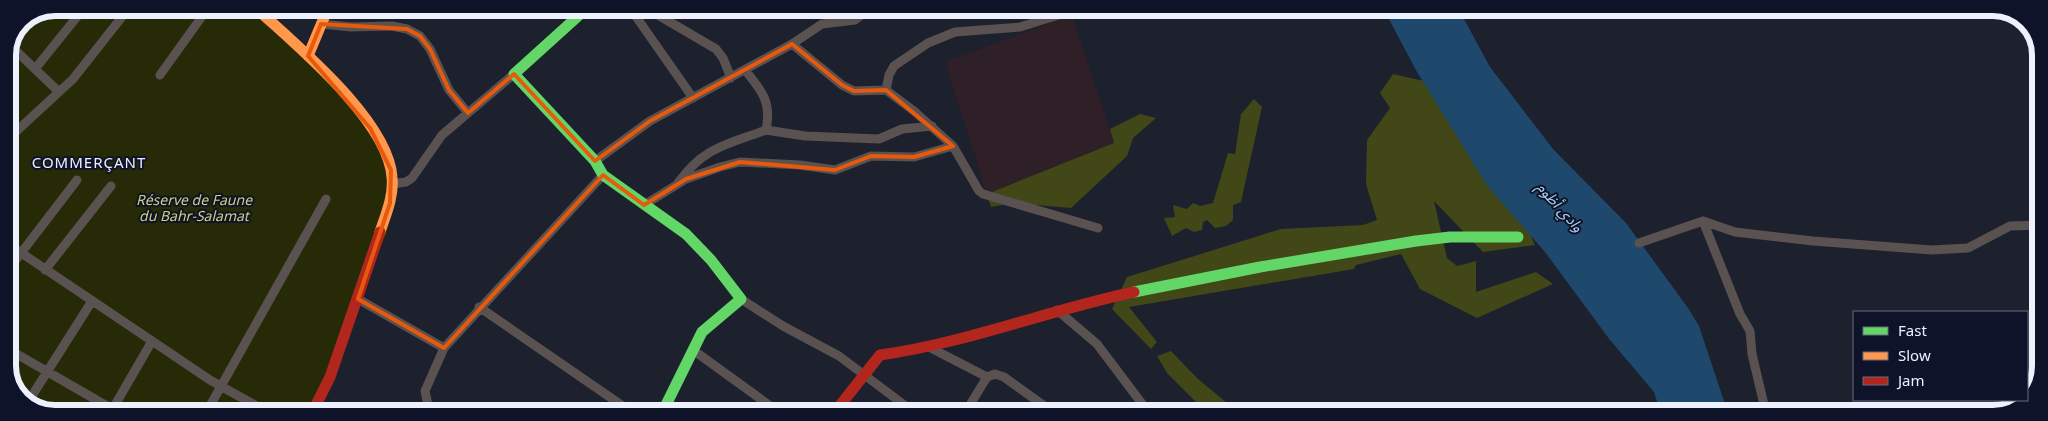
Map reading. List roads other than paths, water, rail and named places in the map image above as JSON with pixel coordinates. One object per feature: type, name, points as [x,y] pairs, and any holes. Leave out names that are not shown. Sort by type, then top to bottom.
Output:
[{"type":"street","points":[[35,69],[78,16]]},
{"type":"street","points":[[16,132],[59,92],[94,53],[123,16]]},
{"type":"street","points":[[160,75],[202,16]]},
{"type":"street","points":[[265,16],[308,56],[352,103],[383,148],[391,170],[393,184],[390,203],[358,298],[330,377],[316,405]]},
{"type":"street","points":[[308,56],[324,16]]},
{"type":"street","points":[[393,184],[406,182],[412,178],[442,135],[578,16]]},
{"type":"street","points":[[636,16],[693,98]]},
{"type":"street","points":[[660,16],[716,49],[724,58],[731,78]]},
{"type":"street","points":[[596,161],[650,121],[792,44],[822,24],[855,20],[860,16]]},
{"type":"street","points":[[886,90],[889,75],[894,66],[928,44],[955,32],[1026,26],[1057,16]]},
{"type":"street","points":[[321,24],[351,27],[392,26],[407,29],[420,36],[430,49],[449,90],[468,113]]},
{"type":"street","points":[[792,44],[842,85],[854,91],[886,90],[932,126],[953,146],[983,194],[1098,228]]},
{"type":"street","points":[[17,51],[59,92]]},
{"type":"street","points":[[745,70],[764,92],[769,116],[766,130]]},
{"type":"street","points":[[514,74],[596,161],[602,175],[686,234],[712,260],[741,299],[783,326],[839,356],[905,405]]},
{"type":"street","points":[[676,186],[691,165],[708,152],[766,130],[805,136],[879,139],[902,129],[932,126]]},
{"type":"street","points":[[644,205],[703,173],[740,162],[807,165],[835,170],[871,156],[914,157],[953,146]]},
{"type":"street","points":[[428,405],[425,391],[444,348],[479,307],[602,175]]},
{"type":"street","points":[[16,260],[78,180]]},
{"type":"street","points":[[45,270],[112,186]]},
{"type":"street","points":[[211,405],[326,199]]},
{"type":"street","points":[[1703,221],[1740,314],[1750,331],[1752,354],[1764,405]]},
{"type":"street","points":[[1639,243],[1703,221],[1735,232],[1821,242],[1932,250],[1968,248],[1976,246],[2010,226],[2032,225]]},
{"type":"street","points":[[841,405],[866,375],[877,358],[884,353],[927,346],[1096,300],[1260,266],[1416,241],[1450,237],[1518,237]]},
{"type":"street","points":[[16,250],[152,341],[222,386],[256,405]]},
{"type":"street","points":[[358,298],[444,348]]},
{"type":"street","points":[[666,405],[693,350],[708,326],[741,299]]},
{"type":"street","points":[[31,397],[92,301]]},
{"type":"street","points":[[479,307],[621,405]]},
{"type":"street","points":[[1057,310],[1097,344],[1143,405]]},
{"type":"street","points":[[118,405],[152,341]]},
{"type":"street","points":[[927,346],[987,377]]},
{"type":"street","points":[[693,350],[769,405]]},
{"type":"street","points":[[16,353],[103,405]]},
{"type":"street","points":[[970,405],[987,377],[995,374],[1004,377],[1043,405]]},
{"type":"water","name":"وادي أظوم","points":[[1387,16],[1462,16],[1490,67],[1553,149],[1626,223],[1688,308],[1699,326],[1725,405],[1658,405],[1654,392],[1610,340],[1545,252],[1488,187],[1417,72]]},
{"type":"district","name":"COMMERÇANT","points":[[89,163]]},
{"type":"park label","name":"Réserve de Faune du Bahr-Salamat","points":[[194,208]]}]
